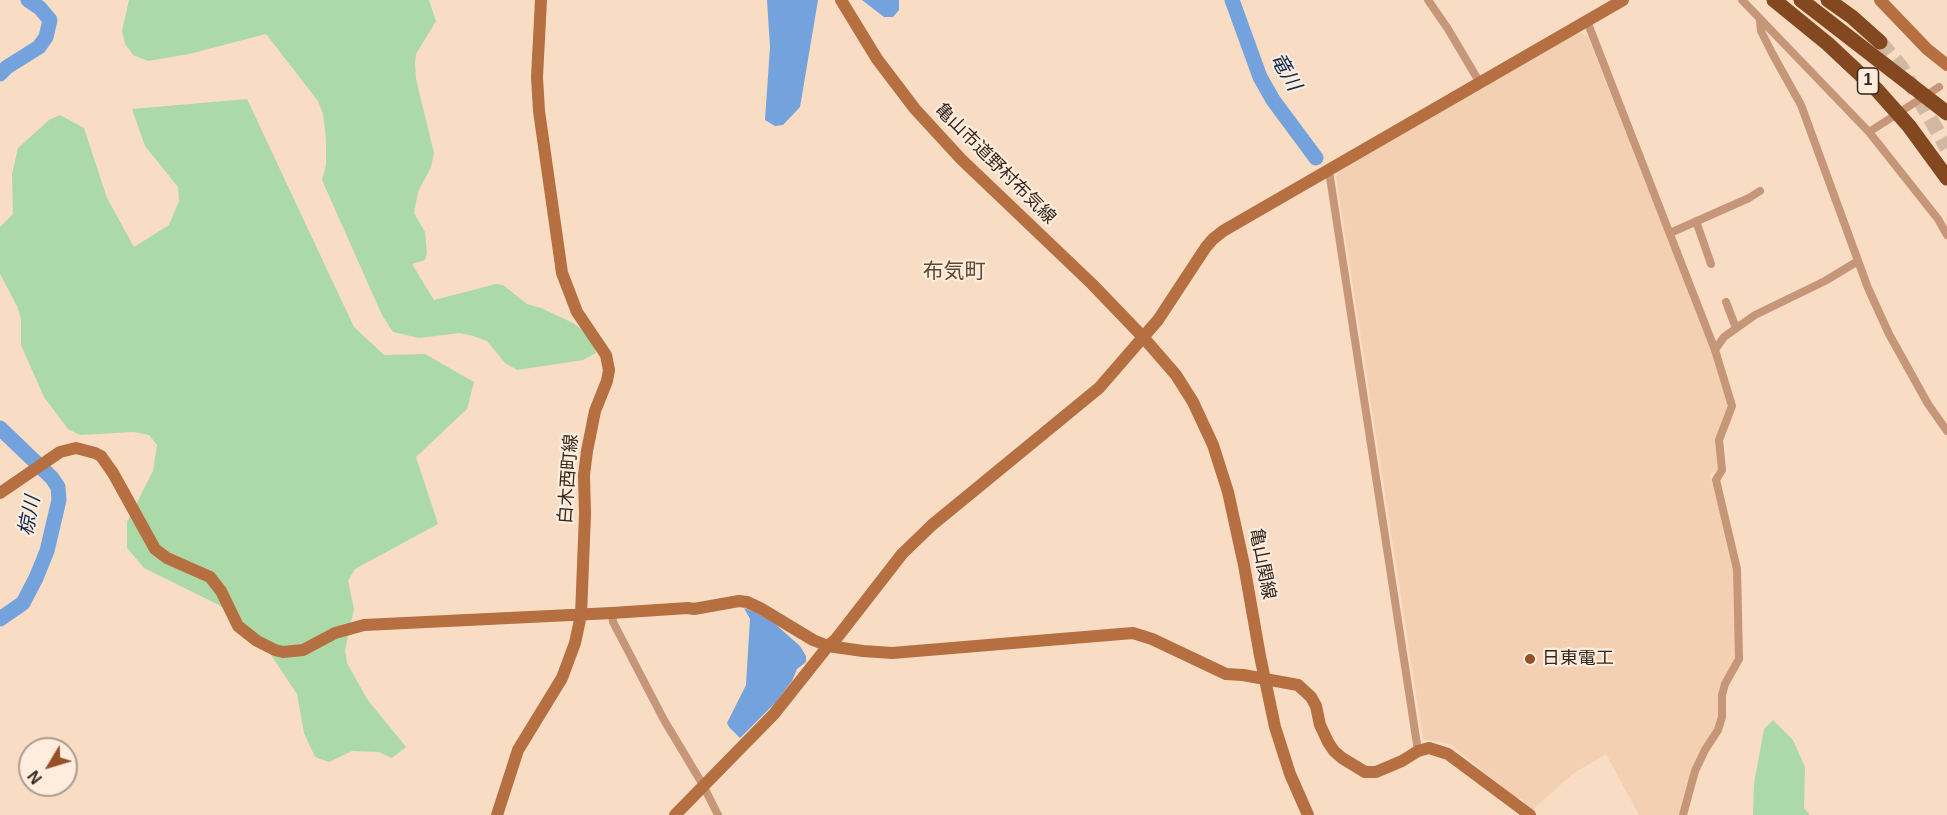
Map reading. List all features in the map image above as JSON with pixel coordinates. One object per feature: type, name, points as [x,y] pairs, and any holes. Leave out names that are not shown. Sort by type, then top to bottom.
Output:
[{"type":"highway","name":"1","points":[[1774,0],[1877,90],[1909,126],[1947,178]]},
{"type":"highway","name":"1","points":[[1801,0],[1947,113]]},
{"type":"highway","name":"1","points":[[1828,0],[1852,17],[1880,42]]},
{"type":"street","name":"白木西町線","points":[[497,815],[518,750],[562,678],[572,657],[581,615],[585,514],[584,475],[590,431],[607,381],[608,363],[601,347],[577,312],[562,273],[539,111],[537,77],[541,0]]},
{"type":"street","name":"亀山市道野村布気線","points":[[841,0],[877,59],[915,109],[961,159],[1092,284],[1143,337]]},
{"type":"street","points":[[1428,0],[1448,28],[1480,83]]},
{"type":"street","points":[[675,815],[774,714],[902,554],[932,525],[1100,388],[1158,320],[1198,258],[1223,231],[1623,0]]},
{"type":"street","points":[[1742,0],[1871,131],[1938,219],[1947,235]]},
{"type":"street","points":[[1880,0],[1927,49],[1947,65]]},
{"type":"street","points":[[1760,20],[1761,31],[1801,105],[1858,261],[1888,334],[1947,431]]},
{"type":"street","points":[[1587,21],[1715,350],[1732,406],[1719,440],[1722,470],[1716,480],[1737,569],[1739,659],[1725,684],[1722,695],[1722,717],[1718,730],[1695,771],[1683,815]]},
{"type":"street","points":[[1871,131],[1939,87]]},
{"type":"street","points":[[1329,171],[1418,751]]},
{"type":"street","points":[[1670,233],[1760,191]]},
{"type":"street","points":[[1696,221],[1711,264]]},
{"type":"street","points":[[1715,350],[1724,337],[1755,315],[1825,281],[1858,261]]},
{"type":"street","points":[[1726,302],[1736,328]]},
{"type":"street","name":"亀山関線","points":[[1143,337],[1176,375],[1193,402],[1213,445],[1231,502],[1265,679],[1282,751],[1308,815]]},
{"type":"street","points":[[0,493],[60,452],[76,448],[101,456],[113,473],[155,549],[167,558],[210,577],[221,591],[238,626],[275,650],[289,652],[303,650],[335,633],[364,625],[612,614],[694,609],[724,603],[747,602],[813,640],[828,646],[863,651],[892,653],[1133,633],[1152,639],[1226,674],[1298,685],[1305,690],[1316,706],[1320,725],[1328,742],[1342,758],[1365,772],[1376,772],[1418,751],[1429,748],[1448,754],[1530,815]]},
{"type":"street","points":[[612,614],[613,622],[664,720],[718,815]]},
{"type":"shaded area","points":[[1580,32],[1588,37],[1701,321],[1730,406],[1717,440],[1720,469],[1710,474],[1734,569],[1736,658],[1723,682],[1720,716],[1681,815],[1639,815],[1606,754],[1574,773],[1531,811],[1522,799],[1517,799],[1450,744],[1423,739],[1336,177],[1339,169]]},
{"type":"green space","points":[[129,0],[429,0],[436,21],[416,54],[415,63],[416,79],[434,153],[431,167],[418,192],[414,213],[425,232],[427,253],[425,260],[412,264],[434,300],[496,284],[503,285],[527,304],[573,323],[584,331],[596,353],[583,360],[517,370],[505,363],[487,341],[473,336],[460,333],[419,338],[393,332],[382,315],[322,180],[326,165],[326,139],[323,114],[318,101],[266,34],[189,54],[148,61],[133,55],[125,44],[122,31]]},
{"type":"green space","points":[[247,99],[354,327],[384,355],[425,354],[474,382],[467,409],[416,457],[438,524],[355,569],[348,581],[354,609],[345,650],[347,663],[367,699],[406,747],[392,758],[379,752],[352,751],[329,762],[315,757],[304,733],[297,694],[261,640],[219,605],[144,568],[127,548],[127,522],[153,471],[157,445],[149,435],[134,432],[80,435],[68,429],[44,397],[21,345],[21,319],[17,306],[0,274],[0,227],[13,214],[12,174],[18,148],[49,120],[60,115],[84,128],[107,198],[134,247],[169,225],[179,201],[178,187],[145,146],[132,109]]},
{"type":"green space","points":[[1773,720],[1793,740],[1805,767],[1804,808],[1810,815],[1753,815],[1754,784],[1764,729]]},
{"type":"water","points":[[767,0],[818,0],[800,107],[783,125],[775,126],[765,120],[770,47]]},
{"type":"water","points":[[862,0],[899,0],[899,10],[893,17],[884,17]]},
{"type":"water","points":[[744,608],[775,624],[800,646],[806,656],[806,662],[797,669],[792,681],[776,702],[740,738],[727,723],[746,685],[750,619]]},
{"type":"waterway","name":"椋川","points":[[0,74],[39,47],[46,37],[50,20],[40,8],[28,0]]},
{"type":"waterway","name":"竜川","points":[[1232,0],[1260,77],[1273,100],[1316,158]]},
{"type":"waterway","name":"椋川","points":[[0,428],[52,478],[58,487],[59,500],[47,551],[36,578],[23,603],[0,619]]},
{"type":"tunnel","points":[[1880,42],[1901,67],[1947,148]]},
{"type":"place","name":"日東電工","points":[[1530,659]]},
{"type":"district","name":"布気町","points":[[954,272]]}]
